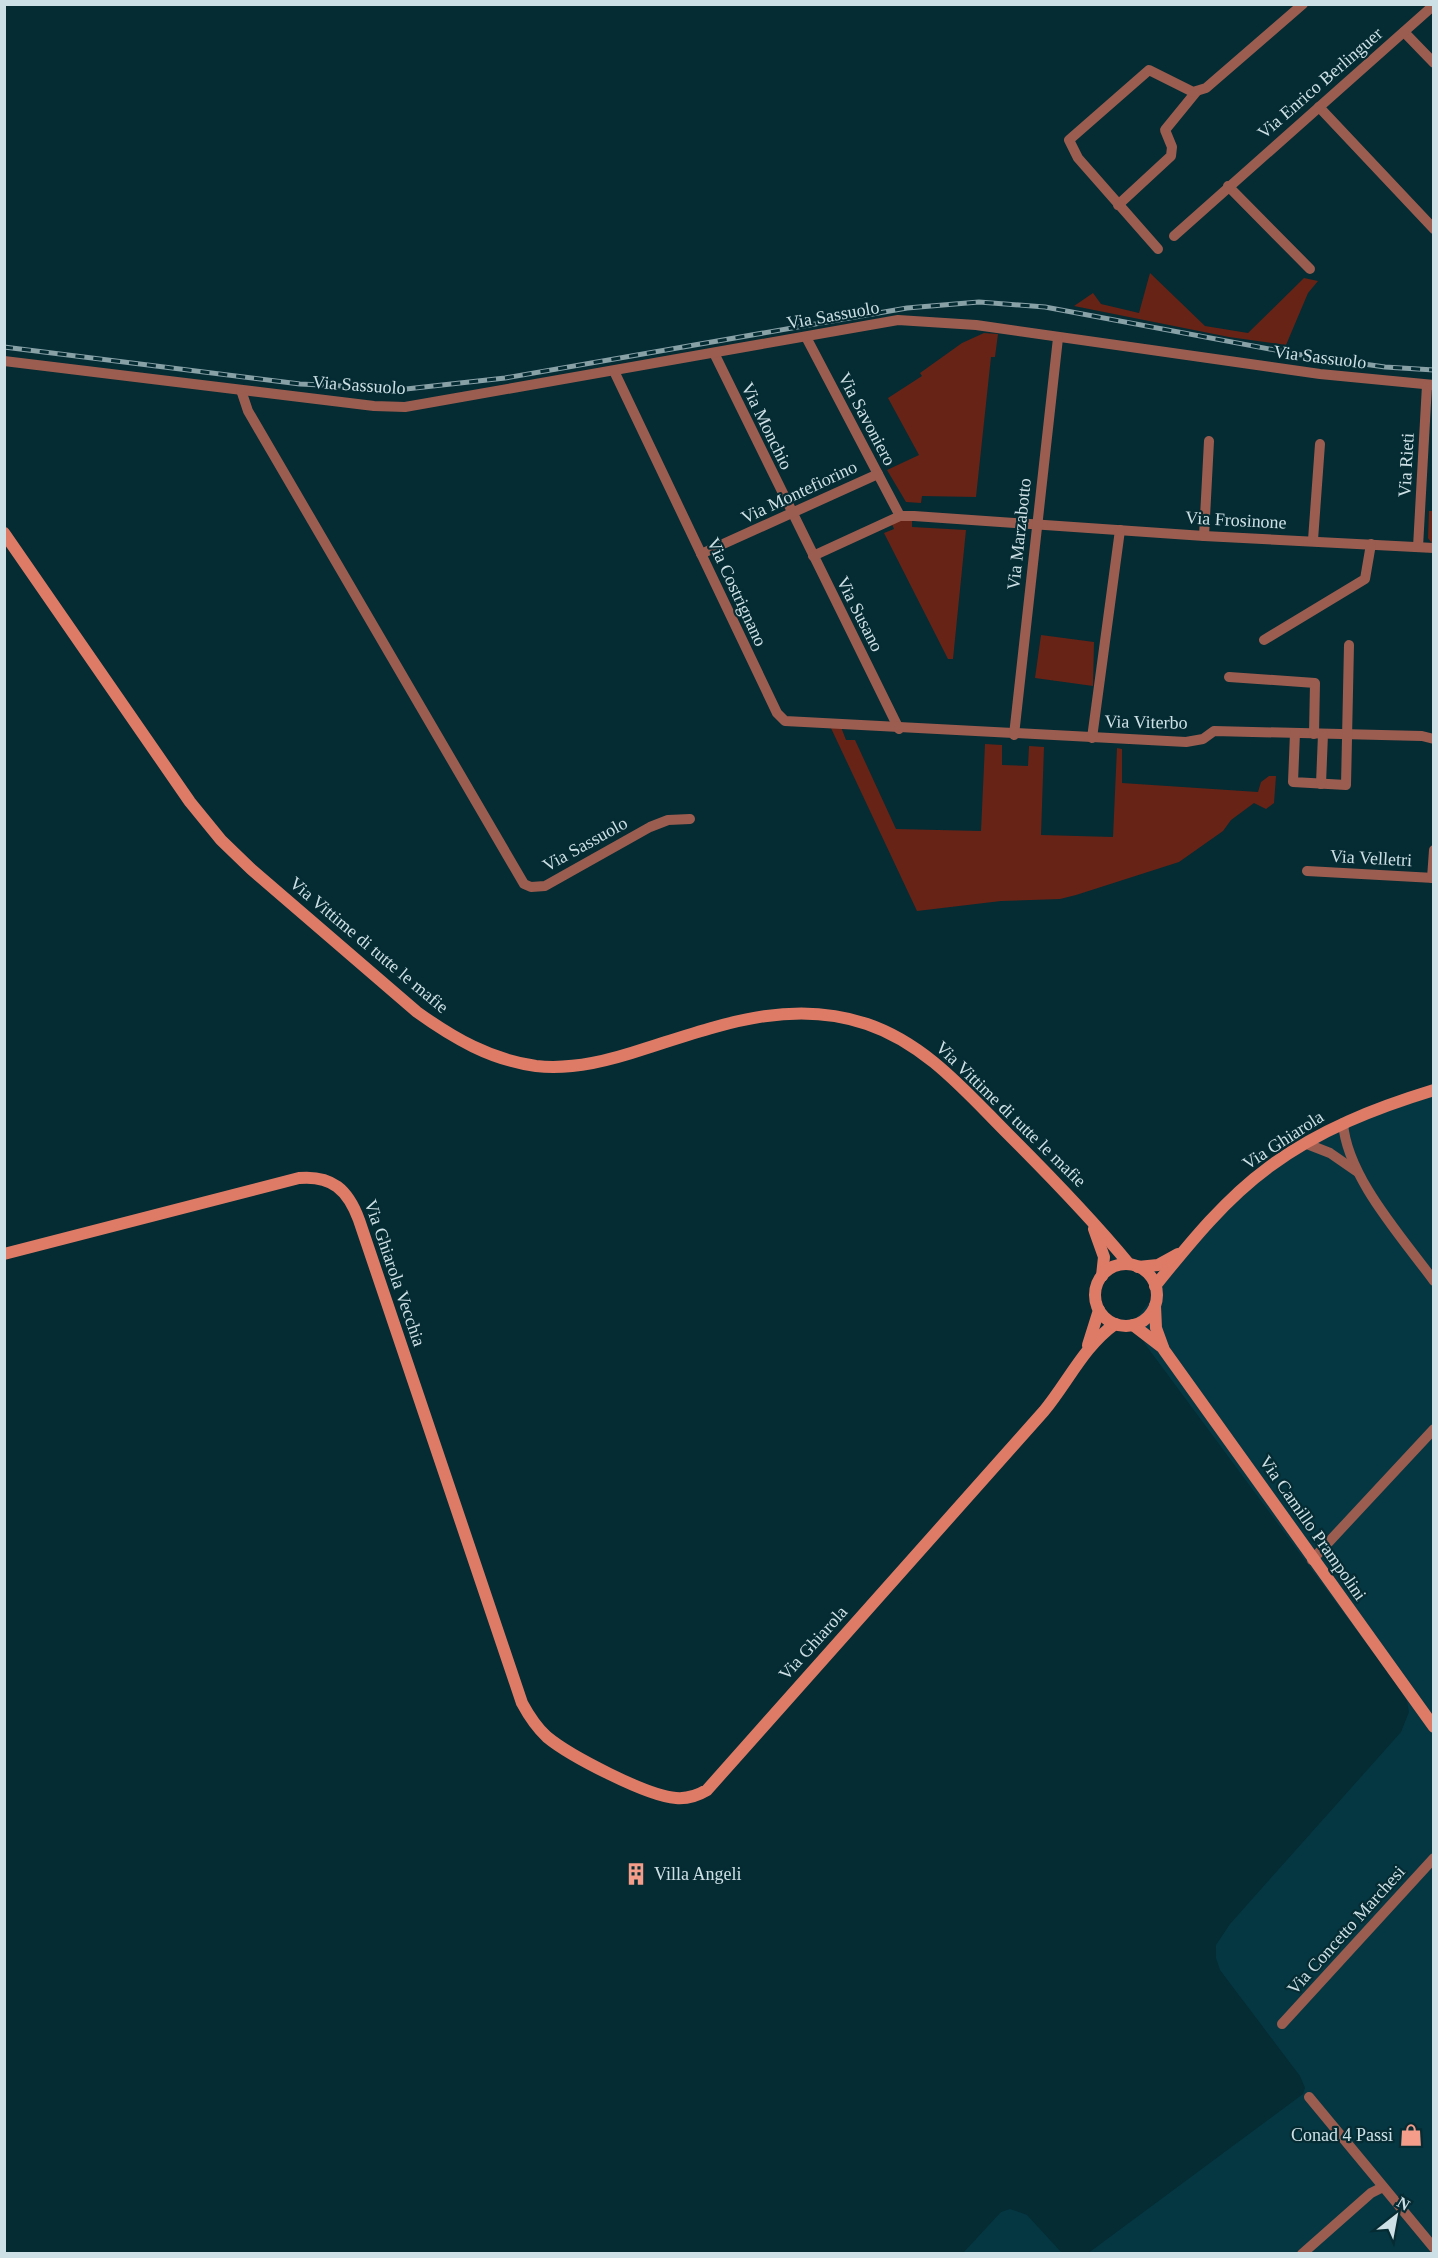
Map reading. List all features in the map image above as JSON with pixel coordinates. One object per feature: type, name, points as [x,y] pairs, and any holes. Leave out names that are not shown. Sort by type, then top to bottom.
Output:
[{"type":"main road","name":"Via Vittime di tutte le mafie","points":[[4,533],[176,782],[221,840],[417,1012],[447,1034],[469,1046],[510,1060],[536,1066],[569,1066],[608,1061],[724,1024],[767,1014],[804,1012],[848,1018],[902,1039],[926,1054],[1088,1214],[1133,1266]]},
{"type":"main road","name":"Via Ghiarola","points":[[1155,1286],[1184,1251],[1238,1194],[1269,1167],[1343,1123],[1375,1108],[1434,1090]]},
{"type":"main road","name":"Via Ghiarola Vecchia","points":[[4,1254],[299,1178],[319,1178],[343,1189],[350,1198],[360,1220],[522,1703]]},
{"type":"main road","name":"Via Vittime di tutte le mafie","points":[[1088,1214],[1104,1257],[1102,1276]]},
{"type":"main road","points":[[1133,1266],[1145,1271],[1155,1286],[1155,1306],[1142,1321],[1133,1325],[1115,1324],[1099,1310],[1095,1293],[1102,1276],[1118,1265],[1158,1265],[1184,1251]]},
{"type":"main road","name":"Via Camillo Prampolini","points":[[1155,1306],[1156,1328],[1164,1350],[1312,1560],[1434,1727]]},
{"type":"main road","name":"Via Ghiarola","points":[[1086,1352],[1099,1310]]},
{"type":"main road","name":"Via Ghiarola","points":[[522,1703],[532,1721],[545,1735],[587,1762],[662,1795],[674,1798],[697,1796],[707,1790],[1044,1411],[1096,1339],[1115,1324]]},
{"type":"main road","name":"Via Camillo Prampolini","points":[[1133,1325],[1164,1350]]},
{"type":"street","points":[[1118,205],[1171,156],[1172,147],[1165,130],[1196,92],[1206,88],[1303,4]]},
{"type":"street","name":"Via Enrico Berlinguer","points":[[1173,236],[1434,5]]},
{"type":"street","points":[[1404,32],[1434,63]]},
{"type":"street","points":[[1158,249],[1078,158],[1069,140],[1149,70],[1196,92]]},
{"type":"street","points":[[1319,107],[1434,229]]},
{"type":"street","points":[[1228,186],[1310,269]]},
{"type":"street","name":"Via Sassuolo","points":[[4,361],[374,406],[405,407],[916,319],[975,325],[1320,374],[1430,385]]},
{"type":"street","name":"Via Savoniero","points":[[806,337],[900,516]]},
{"type":"street","name":"Via Marzabotto","points":[[1014,735],[1058,338]]},
{"type":"street","name":"Via Monchio","points":[[714,353],[792,514]]},
{"type":"street","name":"Via Costrignano","points":[[614,371],[780,718],[791,723],[899,729]]},
{"type":"street","name":"Via Rieti","points":[[1418,547],[1430,385]]},
{"type":"street","name":"Via Sassuolo","points":[[241,390],[248,411],[524,884],[531,887],[545,886],[658,823],[690,819]]},
{"type":"street","points":[[1204,536],[1209,441]]},
{"type":"street","points":[[1313,540],[1320,444]]},
{"type":"street","name":"Via Montefiorino","points":[[701,555],[878,474]]},
{"type":"street","name":"Via Susano","points":[[792,514],[899,729]]},
{"type":"street","points":[[813,556],[900,516]]},
{"type":"street","name":"Via Frosinone","points":[[900,516],[1434,548]]},
{"type":"street","points":[[1092,738],[1120,530]]},
{"type":"street","points":[[1264,640],[1365,579],[1371,544]]},
{"type":"street","points":[[1295,733],[1293,782],[1346,785],[1349,645]]},
{"type":"street","points":[[1230,677],[1315,683],[1321,784]]},
{"type":"street","points":[[899,729],[1014,735]]},
{"type":"street","name":"Via Viterbo","points":[[1014,735],[1186,742],[1203,739],[1214,731],[1422,736],[1434,739]]},
{"type":"street","name":"Via Velletri","points":[[1307,871],[1433,878],[1434,850]]},
{"type":"street","points":[[1343,1123],[1344,1141],[1356,1171],[1434,1281]]},
{"type":"street","points":[[1306,1144],[1330,1153],[1356,1171]]},
{"type":"street","points":[[1312,1560],[1434,1429]]},
{"type":"street","name":"Via Concetto Marchesi","points":[[1282,2024],[1434,1858]]},
{"type":"street","points":[[1309,2097],[1434,2248]]},
{"type":"street","points":[[1302,2253],[1371,2193],[1383,2187]]},
{"type":"shaded area","points":[[1150,273],[1205,326],[1248,333],[1304,278],[1318,281],[1308,293],[1286,345],[1229,337],[1074,306],[1093,293],[1101,304],[1139,313]]},
{"type":"shaded area","points":[[984,333],[998,334],[995,357],[991,357],[976,497],[922,496],[921,503],[906,502],[887,470],[919,455],[888,398],[922,376],[920,373],[962,343]]},
{"type":"shaded area","points":[[1429,511],[1433,511],[1433,545],[1428,538]]},
{"type":"shaded area","points":[[912,518],[912,527],[966,530],[953,659],[948,659],[884,533],[894,529],[891,522]]},
{"type":"shaded area","points":[[1041,635],[1094,642],[1093,686],[1035,678]]},
{"type":"shaded area","points":[[830,726],[841,727],[846,740],[855,740],[896,829],[981,831],[985,744],[1002,745],[1002,765],[1028,766],[1029,746],[1044,747],[1041,835],[1113,837],[1117,748],[1122,749],[1122,783],[1258,792],[1261,782],[1269,776],[1276,776],[1274,803],[1266,809],[1254,803],[1231,820],[1223,831],[1179,862],[1076,895],[1060,899],[1001,901],[917,911]]},
{"type":"shaded area","points":[[1433,1096],[1433,2253],[1087,2254],[1303,2094],[1305,2088],[1300,2076],[1220,1970],[1216,1958],[1216,1945],[1230,1924],[1401,1732],[1409,1712],[1407,1701],[1400,1689],[1145,1344],[1136,1325],[1137,1317],[1238,1194],[1327,1131]]},
{"type":"shaded area","points":[[1010,2209],[1027,2215],[1062,2253],[963,2253],[1001,2212]]},
{"type":"railway","points":[[4,347],[300,384],[406,389],[505,378],[907,308],[979,302],[1045,307],[1307,356],[1385,367],[1434,370]]},
{"type":"place","name":"Villa Angeli","points":[[636,1874]]},
{"type":"place","name":"Conad 4 Passi","points":[[1411,2135]]}]
